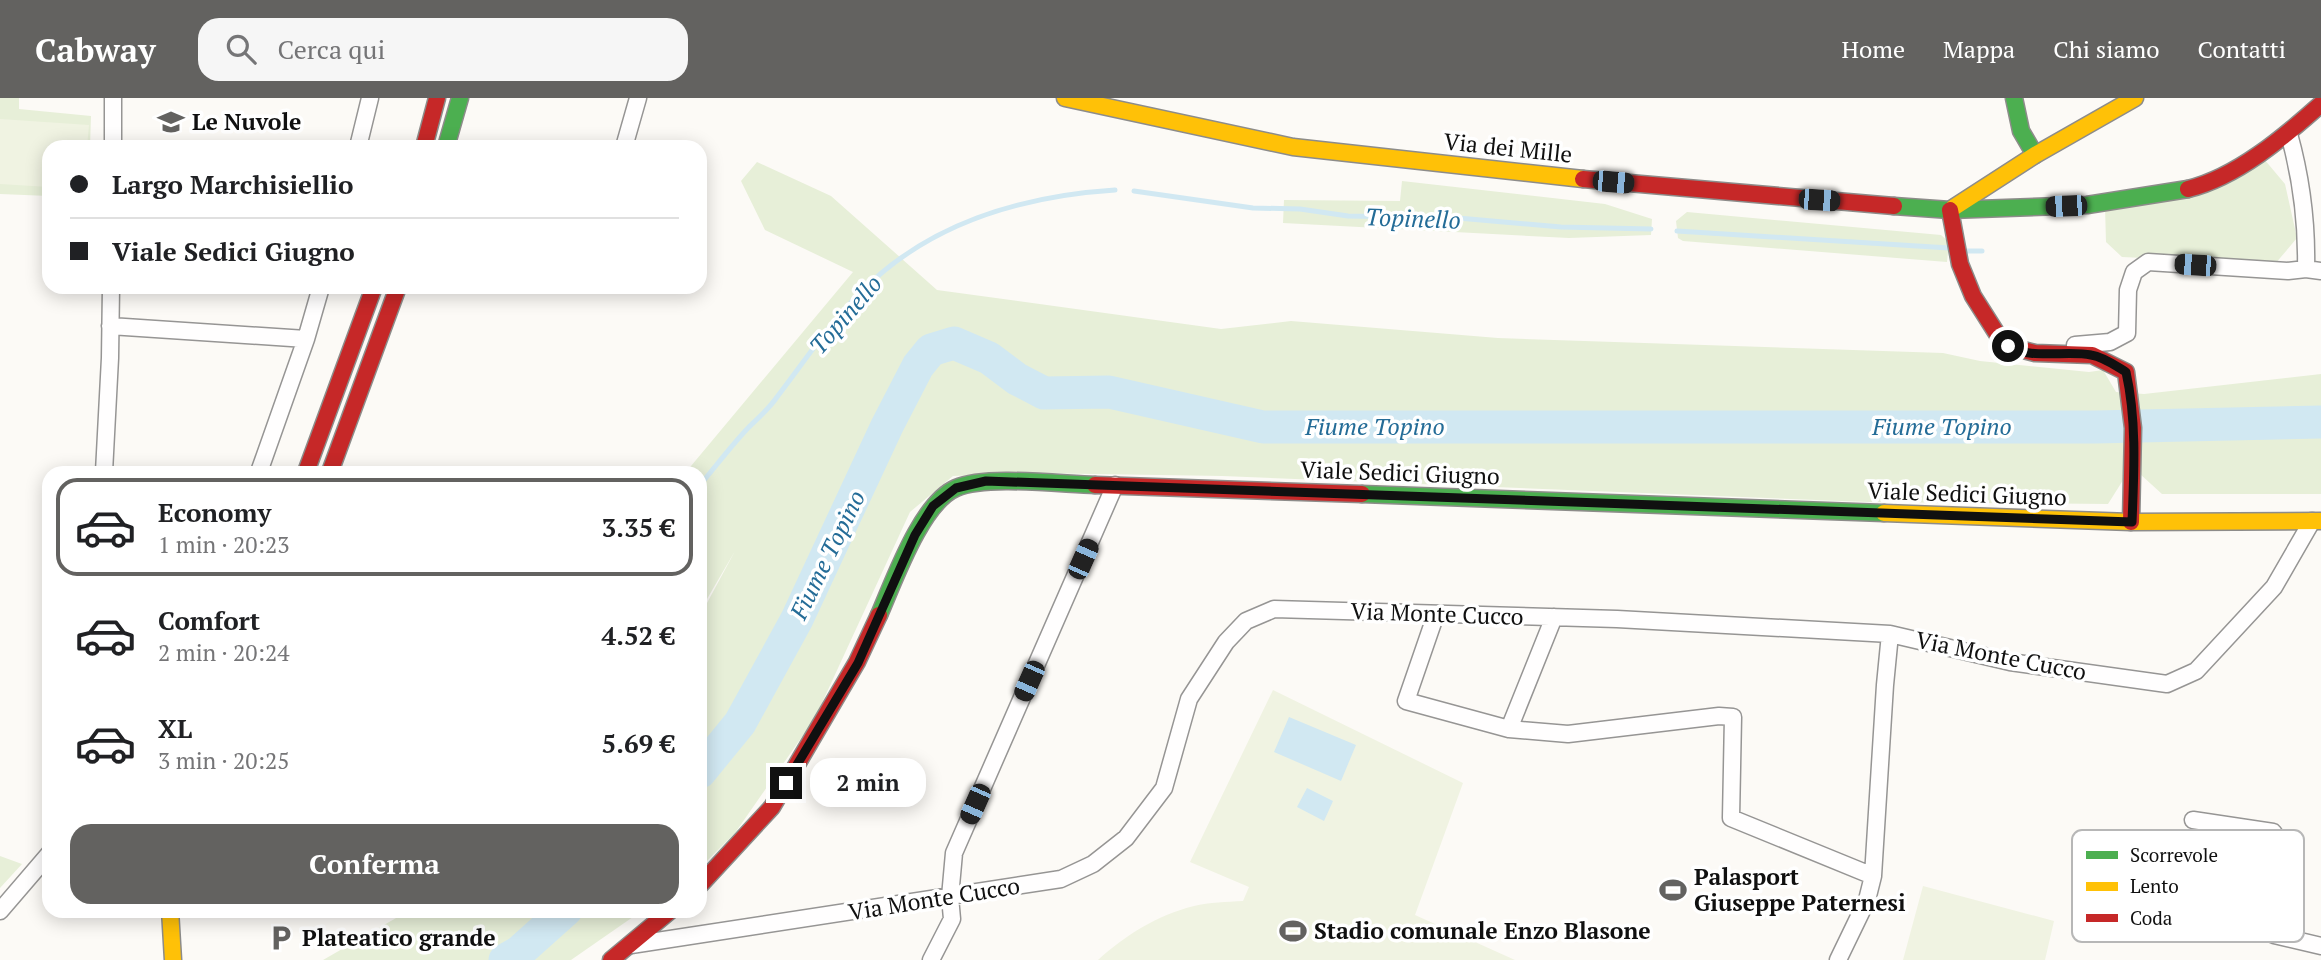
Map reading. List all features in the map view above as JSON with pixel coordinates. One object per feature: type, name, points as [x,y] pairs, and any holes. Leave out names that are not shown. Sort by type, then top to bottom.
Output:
[{"type":"street","points":[[113,98],[113,140]]},
{"type":"street","points":[[360,140],[370,98]]},
{"type":"street","points":[[426,140],[437,98]]},
{"type":"street","points":[[448,140],[460,98]]},
{"type":"street","points":[[626,140],[638,98]]},
{"type":"street","name":"Via dei Mille","points":[[1065,98],[1293,147],[1558,177],[1793,199],[1950,209],[2087,205],[2174,193],[2205,185],[2289,134],[2321,104]]},
{"type":"street","points":[[2014,98],[2021,131],[2035,155]]},
{"type":"street","points":[[2132,522],[2132,395],[2126,372],[2092,355],[2035,353],[2013,349],[1999,337],[1973,296],[1960,264],[1950,209],[2035,155],[2135,98]]},
{"type":"street","points":[[2013,349],[2024,346],[2110,342],[2127,333],[2128,290],[2134,272],[2148,262],[2288,271],[2313,270],[2306,243],[2296,157],[2289,134]]},
{"type":"street","points":[[104,466],[111,294]]},
{"type":"street","points":[[261,466],[319,294]]},
{"type":"street","points":[[308,466],[371,294]]},
{"type":"street","points":[[332,466],[395,294]]},
{"type":"street","points":[[110,326],[306,339]]},
{"type":"street","name":"Viale Sedici Giugno","points":[[707,877],[772,807],[858,663],[915,535],[933,506],[956,488],[986,481],[2132,522],[2316,521]]},
{"type":"street","points":[[931,960],[951,919],[954,853],[1115,485]]},
{"type":"street","name":"Via Monte Cucco","points":[[631,945],[1060,878],[1093,864],[1126,838],[1164,788],[1189,699],[1226,642],[1246,621],[1275,609],[1554,617],[1890,634],[2010,662],[2167,684],[2196,671],[2274,587],[2316,521]]},
{"type":"street","points":[[1436,614],[1406,701],[1509,729],[1568,734],[1719,716],[1733,717],[1731,818],[1873,876]]},
{"type":"street","points":[[1509,729],[1554,617]]},
{"type":"street","points":[[1838,960],[1867,900],[1873,876],[1890,634]]},
{"type":"street","points":[[2193,820],[2260,830]]},
{"type":"street","points":[[0,911],[42,863]]},
{"type":"street","points":[[170,918],[173,960]]},
{"type":"street","points":[[611,960],[662,918]]},
{"type":"street","points":[[2304,942],[2321,946]]},
{"type":"green space","points":[[0,98],[19,98],[19,109],[91,116],[90,140],[42,140],[42,196],[0,194]]},
{"type":"green space","points":[[0,119],[89,125],[88,140],[42,140],[42,187],[0,184]]},
{"type":"green space","points":[[2264,159],[2285,184],[2297,238],[2275,264],[2122,257],[2106,242],[2105,207]]},
{"type":"green space","points":[[757,162],[831,196],[937,290],[1221,329],[1291,321],[1498,338],[1943,353],[1980,361],[2089,372],[2103,370],[2116,392],[2144,394],[2321,374],[2321,494],[2162,494],[2140,474],[2125,477],[2108,504],[1868,502],[1222,476],[1031,473],[953,476],[910,512],[815,718],[735,833],[707,861],[707,603],[735,551],[707,599],[707,466],[691,466],[853,272],[765,230],[741,181]]},
{"type":"green space","points":[[1402,181],[1605,204],[1652,219],[1651,235],[1569,238],[1283,223],[1284,200],[1400,201]]},
{"type":"green space","points":[[1687,212],[1941,235],[1949,242],[1947,262],[1683,241],[1678,238],[1676,221]]},
{"type":"green space","points":[[1273,690],[1463,783],[1415,915],[1515,960],[1098,960],[1131,934],[1167,915],[1200,905],[1243,901],[1249,887],[1190,862]]},
{"type":"green space","points":[[0,856],[22,864],[0,888]]},
{"type":"green space","points":[[1923,886],[2054,921],[2045,960],[1903,960]]},
{"type":"green space","points":[[396,918],[631,918],[571,960],[323,960]]},
{"type":"water","points":[[1289,717],[1356,745],[1341,781],[1274,752]]},
{"type":"water","points":[[1307,788],[1333,801],[1324,821],[1297,807]]},
{"type":"waterway","name":"Topinello","points":[[707,477],[771,406],[827,330],[886,269],[945,232],[977,218],[1045,199],[1115,190]]},
{"type":"waterway","name":"Topinello","points":[[1134,191],[1253,208],[1300,209],[1348,216],[1458,218],[1561,227],[1651,229]]},
{"type":"waterway","name":"Topinello","points":[[1677,231],[1949,248]]},
{"type":"waterway","name":"Topinello","points":[[1967,251],[1982,251]]},
{"type":"waterway","name":"Fiume Topino","points":[[707,763],[740,723],[797,619],[918,366],[931,350],[954,343],[989,358],[1017,379],[1044,393],[1109,392],[1263,427],[2095,427],[2321,422]]},
{"type":"waterway","name":"Fiume Topino","points":[[505,960],[519,952],[557,918]]},
{"type":"traffic: fast","points":[[448,140],[460,98]]},
{"type":"traffic: fast","points":[[2014,98],[2021,131],[2035,155]]},
{"type":"traffic: fast","points":[[1894,206],[1950,210],[2087,205],[2188,189]]},
{"type":"traffic: fast","points":[[879,615],[920,526],[943,496],[956,488],[1004,481],[1095,485]]},
{"type":"traffic: fast","points":[[1362,494],[1884,513]]},
{"type":"traffic: slow","points":[[1065,98],[1293,147],[1583,179]]},
{"type":"traffic: slow","points":[[1953,208],[2035,155],[2135,98]]},
{"type":"traffic: slow","points":[[1884,513],[2131,522],[2321,521]]},
{"type":"traffic: slow","points":[[170,918],[173,960]]},
{"type":"traffic: jam","points":[[426,140],[437,98]]},
{"type":"traffic: jam","points":[[2188,189],[2242,166],[2276,142],[2321,104]]},
{"type":"traffic: jam","points":[[1583,179],[1894,206]]},
{"type":"traffic: jam","points":[[1950,210],[1960,264],[1973,296],[1999,337],[2008,346],[2035,353],[2092,355],[2126,372],[2133,428],[2131,522]]},
{"type":"traffic: jam","points":[[308,466],[371,294]]},
{"type":"traffic: jam","points":[[332,466],[395,294]]},
{"type":"traffic: jam","points":[[1095,485],[1362,494]]},
{"type":"traffic: jam","points":[[707,877],[772,807],[857,662],[879,615]]},
{"type":"traffic: jam","points":[[611,960],[661,918]]},
{"type":"place","name":"Le Nuvole","points":[[171,122]]},
{"type":"place","name":"Palasport Giuseppe Paternesi","points":[[1673,890]]},
{"type":"place","name":"Stadio comunale Enzo Blasone","points":[[1293,931]]},
{"type":"place","name":"Plateatico grande","points":[[281,938]]},
{"type":"route","points":[[786,783],[858,663],[915,535],[933,506],[956,488],[986,481],[2132,522],[2132,395],[2126,372],[2092,355],[2035,353],[2008,346]]}]
